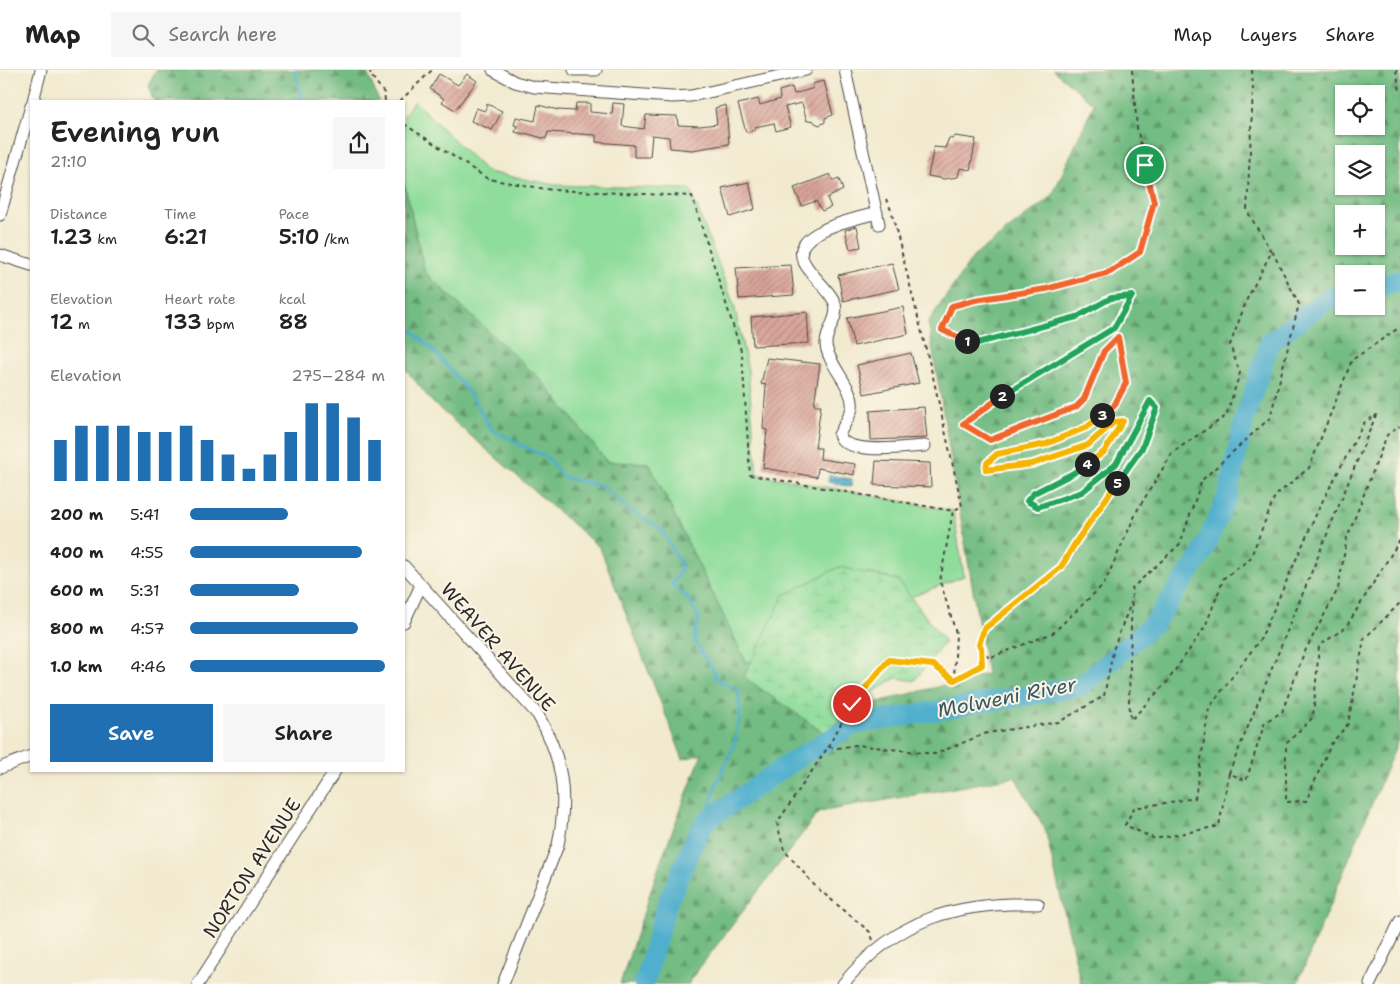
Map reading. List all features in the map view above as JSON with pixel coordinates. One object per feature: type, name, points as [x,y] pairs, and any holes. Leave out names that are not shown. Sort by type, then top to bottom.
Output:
[{"type":"street","points":[[33,100],[41,70]]},
{"type":"street","points":[[493,70],[514,82],[534,87],[672,97],[691,96],[806,70]]},
{"type":"street","points":[[574,70],[596,70]]},
{"type":"street","points":[[846,70],[878,218],[829,228],[815,234],[803,246],[801,256],[808,269],[827,291],[835,305],[834,319],[826,339],[827,350],[850,395],[852,406],[839,435],[841,440],[855,447],[925,446]]},
{"type":"street","points":[[0,215],[30,110]]},
{"type":"street","points":[[0,255],[30,265]]},
{"type":"street","name":"WEAVER AVENUE","points":[[405,567],[538,715],[551,740],[562,776],[564,799],[558,845],[503,984]]},
{"type":"street","points":[[405,620],[421,585]]},
{"type":"street","points":[[0,768],[30,756]]},
{"type":"street","name":"NORTON AVENUE","points":[[198,984],[334,772]]},
{"type":"street","points":[[843,984],[873,952],[923,920],[950,911],[990,905],[1038,904]]},
{"type":"street","points":[[1370,984],[1400,921]]},
{"type":"path","points":[[371,70],[370,74],[384,93],[385,100]]},
{"type":"path","points":[[401,100],[432,70]]},
{"type":"path","points":[[954,680],[982,665],[981,647],[979,645],[984,629],[1061,567],[1076,542],[1142,448],[1157,408],[1150,401],[1116,464],[1082,492],[1038,507],[1027,501],[1034,493],[1072,474],[1104,452],[1123,421],[1114,422],[1088,445],[1032,464],[986,470],[987,463],[997,454],[1046,444],[1087,427],[1114,406],[1126,383],[1118,337],[1104,351],[1084,399],[1076,407],[990,440],[963,424],[1016,386],[1114,328],[1132,296],[1111,298],[1077,317],[974,344],[942,330],[952,306],[975,300],[1046,289],[1110,272],[1140,252],[1154,202],[1137,128],[1132,70]]},
{"type":"path","points":[[1252,70],[1253,90],[1247,211],[1272,251],[1299,304],[1270,418],[1202,480],[1180,544],[1132,588],[1129,701],[1131,720],[1167,682],[1205,627],[1224,578],[1250,560],[1275,496],[1309,468],[1352,360],[1400,327]]},
{"type":"path","points":[[1396,70],[1400,91]]},
{"type":"path","points":[[405,125],[488,179],[552,190],[692,196],[742,354],[750,475],[953,511],[962,506],[892,210],[883,193],[873,196]]},
{"type":"path","points":[[981,647],[990,658],[1053,634],[1104,584],[1138,509],[1173,452],[1226,416],[1240,373],[1230,345],[1246,300],[1272,251]]},
{"type":"path","points":[[1376,415],[1269,674],[1229,773],[1219,826],[1155,839],[1125,825],[1134,808],[1195,798],[1209,708],[1261,638],[1324,497],[1364,423],[1376,415]]},
{"type":"path","points":[[1229,773],[1246,781],[1265,722],[1282,712],[1304,652],[1338,589],[1347,538],[1386,434],[1400,426]]},
{"type":"path","points":[[953,511],[940,582],[956,632],[954,680]]},
{"type":"path","points":[[1400,540],[1346,627],[1319,646],[1313,717],[1286,744],[1286,802],[1306,801],[1330,744],[1348,724],[1364,639],[1400,603]]},
{"type":"path","points":[[828,747],[838,748],[856,745],[935,754],[987,734],[1059,722],[1104,696],[1114,647],[1132,600]]},
{"type":"path","points":[[873,952],[873,940],[870,932],[816,887],[784,850],[777,823],[828,747],[852,704],[889,660],[933,665],[954,680]]},
{"type":"green space","points":[[156,70],[366,70],[379,100],[154,100],[148,85]]},
{"type":"green space","points":[[1053,70],[1400,70],[1400,736],[1297,984],[1081,984],[1045,829],[1015,777],[819,812],[690,980],[689,984],[620,984],[660,863],[702,754],[683,759],[600,548],[433,403],[405,368],[405,186],[425,273],[543,382],[607,462],[649,463],[746,662],[850,643],[852,704],[804,721],[987,674],[928,322],[974,256],[1052,196],[1094,104]]},
{"type":"green space","points":[[414,101],[487,172],[556,185],[690,189],[734,305],[748,370],[757,474],[953,511],[964,576],[746,663],[649,463],[607,462],[543,382],[425,273],[405,186],[405,114]]},
{"type":"green space","points":[[839,567],[898,580],[945,642],[914,681],[896,678],[873,692],[824,733],[744,677],[784,595]]},
{"type":"water","points":[[829,475],[852,479],[851,487],[828,482]]},
{"type":"building","points":[[439,74],[458,85],[467,74],[477,81],[455,110],[442,102],[444,99],[430,89]]},
{"type":"building","points":[[824,81],[833,115],[825,118],[825,122],[820,125],[813,120],[807,121],[802,103],[785,107],[791,127],[776,131],[774,123],[755,127],[755,130],[746,132],[738,104],[758,99],[760,105],[780,99],[779,91],[792,87],[794,94],[814,88],[812,84]]},
{"type":"building","points":[[576,103],[590,103],[590,112],[612,114],[613,103],[624,104],[622,126],[644,129],[646,115],[677,116],[678,125],[700,126],[717,124],[715,108],[726,105],[729,144],[692,150],[670,148],[669,137],[652,135],[650,157],[634,157],[634,145],[596,142],[596,135],[548,132],[546,139],[515,132],[517,126],[514,125],[516,117],[535,121],[538,105],[558,110],[575,111]]},
{"type":"building","points":[[487,104],[502,111],[492,130],[471,121],[476,108],[485,111]]},
{"type":"building","points":[[955,136],[976,139],[970,170],[960,168],[958,177],[944,179],[928,176],[934,147],[945,148],[949,138],[953,139]]},
{"type":"building","points":[[830,174],[833,181],[839,179],[843,190],[827,198],[831,207],[822,211],[816,201],[802,206],[794,188]]},
{"type":"building","points":[[749,182],[755,209],[730,217],[722,188]]},
{"type":"building","points":[[857,226],[861,247],[850,249],[845,230]]},
{"type":"building","points":[[892,263],[899,289],[843,301],[838,275]]},
{"type":"building","points":[[791,265],[794,295],[739,299],[736,268]]},
{"type":"building","points":[[903,307],[908,334],[854,346],[847,318]]},
{"type":"building","points":[[807,312],[809,343],[753,346],[751,317]]},
{"type":"building","points":[[911,353],[919,383],[864,394],[857,365]]},
{"type":"building","points":[[767,358],[820,364],[814,405],[821,405],[815,448],[821,448],[820,459],[855,464],[854,475],[818,468],[817,477],[763,468],[767,430],[763,429],[766,385],[761,384]]},
{"type":"building","points":[[924,407],[927,438],[871,440],[870,411]]},
{"type":"building","points":[[876,461],[930,463],[931,487],[874,485]]},
{"type":"waterway","points":[[294,70],[304,100]]},
{"type":"waterway","name":"Molweni River","points":[[1385,285],[1400,280]]},
{"type":"waterway","name":"Molweni River","points":[[644,984],[667,904],[696,837],[706,821],[793,761],[853,725],[1081,686],[1154,623],[1201,556],[1228,495],[1243,424],[1270,342],[1329,298],[1335,297]]},
{"type":"waterway","points":[[405,318],[410,329],[435,352],[471,395],[492,430],[547,458],[565,478],[602,486],[628,509],[662,530],[682,567],[672,586],[687,597],[699,617],[695,634],[699,650],[712,668],[715,678],[738,690],[740,714],[734,745],[716,785],[706,821]]},
{"type":"route","points":[[852,704],[889,660],[933,665],[954,680],[982,665],[981,647],[979,645],[984,629],[1061,567],[1076,542],[1142,448],[1157,408],[1150,401],[1116,464],[1082,492],[1038,507],[1027,501],[1034,493],[1072,474],[1104,452],[1123,421],[1114,422],[1088,445],[1032,464],[986,470],[987,463],[997,454],[1046,444],[1087,427],[1114,406],[1126,383],[1118,337],[1104,351],[1084,399],[1076,407],[990,440],[963,424],[1016,386],[1114,328],[1132,296],[1111,298],[1077,317],[974,344],[942,330],[952,306],[975,300],[1046,289],[1110,272],[1140,252],[1154,202],[1145,165]]}]
